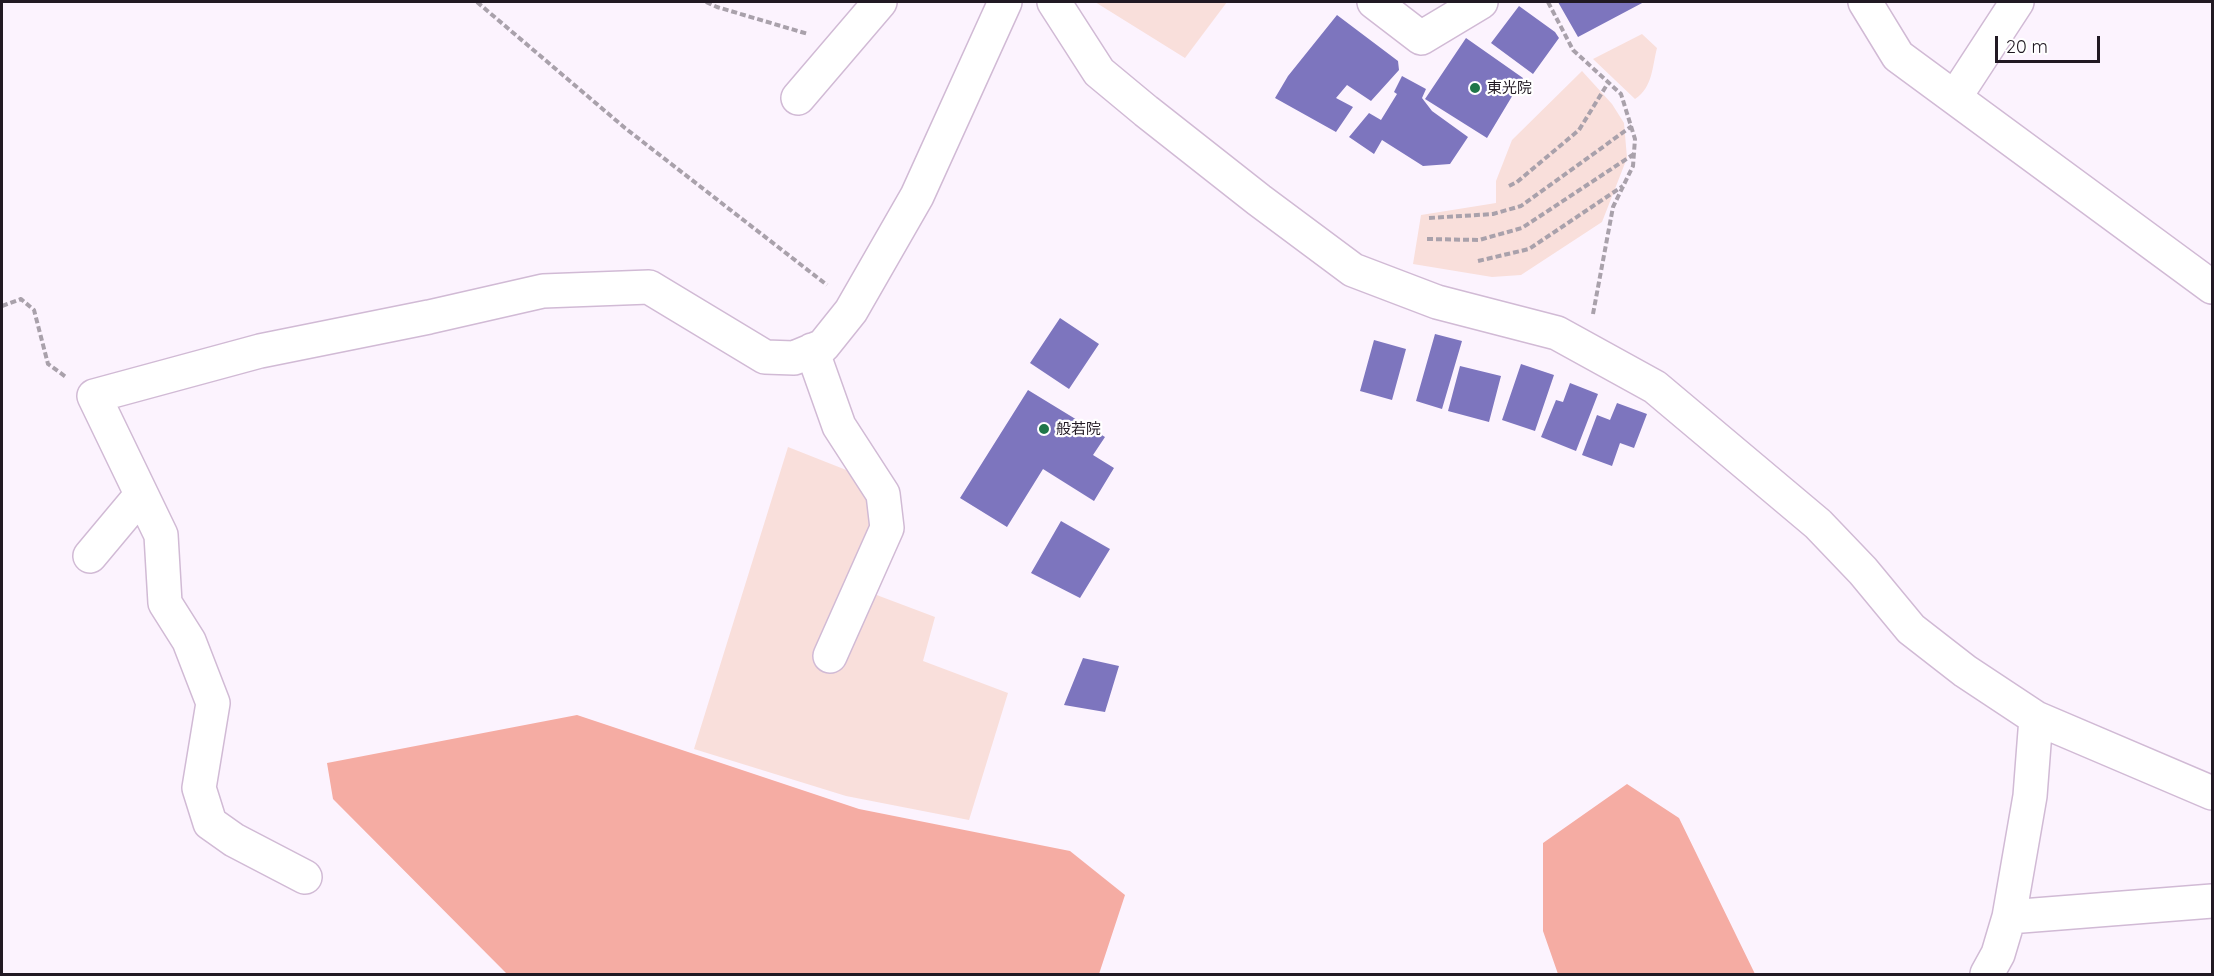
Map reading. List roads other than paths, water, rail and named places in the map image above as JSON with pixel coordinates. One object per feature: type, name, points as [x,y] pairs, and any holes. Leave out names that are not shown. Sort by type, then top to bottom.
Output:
[{"type":"street","points":[[798,98],[879,2]]},
{"type":"street","points":[[305,877],[234,840],[210,823],[199,788],[213,703],[189,641],[165,603],[161,535],[94,396],[260,351],[543,291],[649,287],[765,357],[794,358],[823,346],[854,306],[917,196],[1005,2]]},
{"type":"street","points":[[1054,2],[1099,72],[1259,201],[1353,270],[1437,302],[1557,333],[1655,387],[1818,524],[1863,571],[1911,629],[1965,671],[2036,718],[2212,793]]},
{"type":"street","points":[[1374,2],[1421,38],[1481,2]]},
{"type":"street","points":[[1865,2],[1898,56],[2212,287]]},
{"type":"street","points":[[1955,98],[2017,2]]},
{"type":"street","points":[[812,350],[839,426],[883,494],[887,528],[830,656]]},
{"type":"street","points":[[90,556],[141,495]]},
{"type":"street","points":[[1987,975],[1998,954],[2009,916],[2030,796],[2036,718]]},
{"type":"street","points":[[2009,916],[2212,901]]},
{"type":"place","name":"東光院","points":[[1475,88]]},
{"type":"place","name":"般若院","points":[[1044,429]]}]
